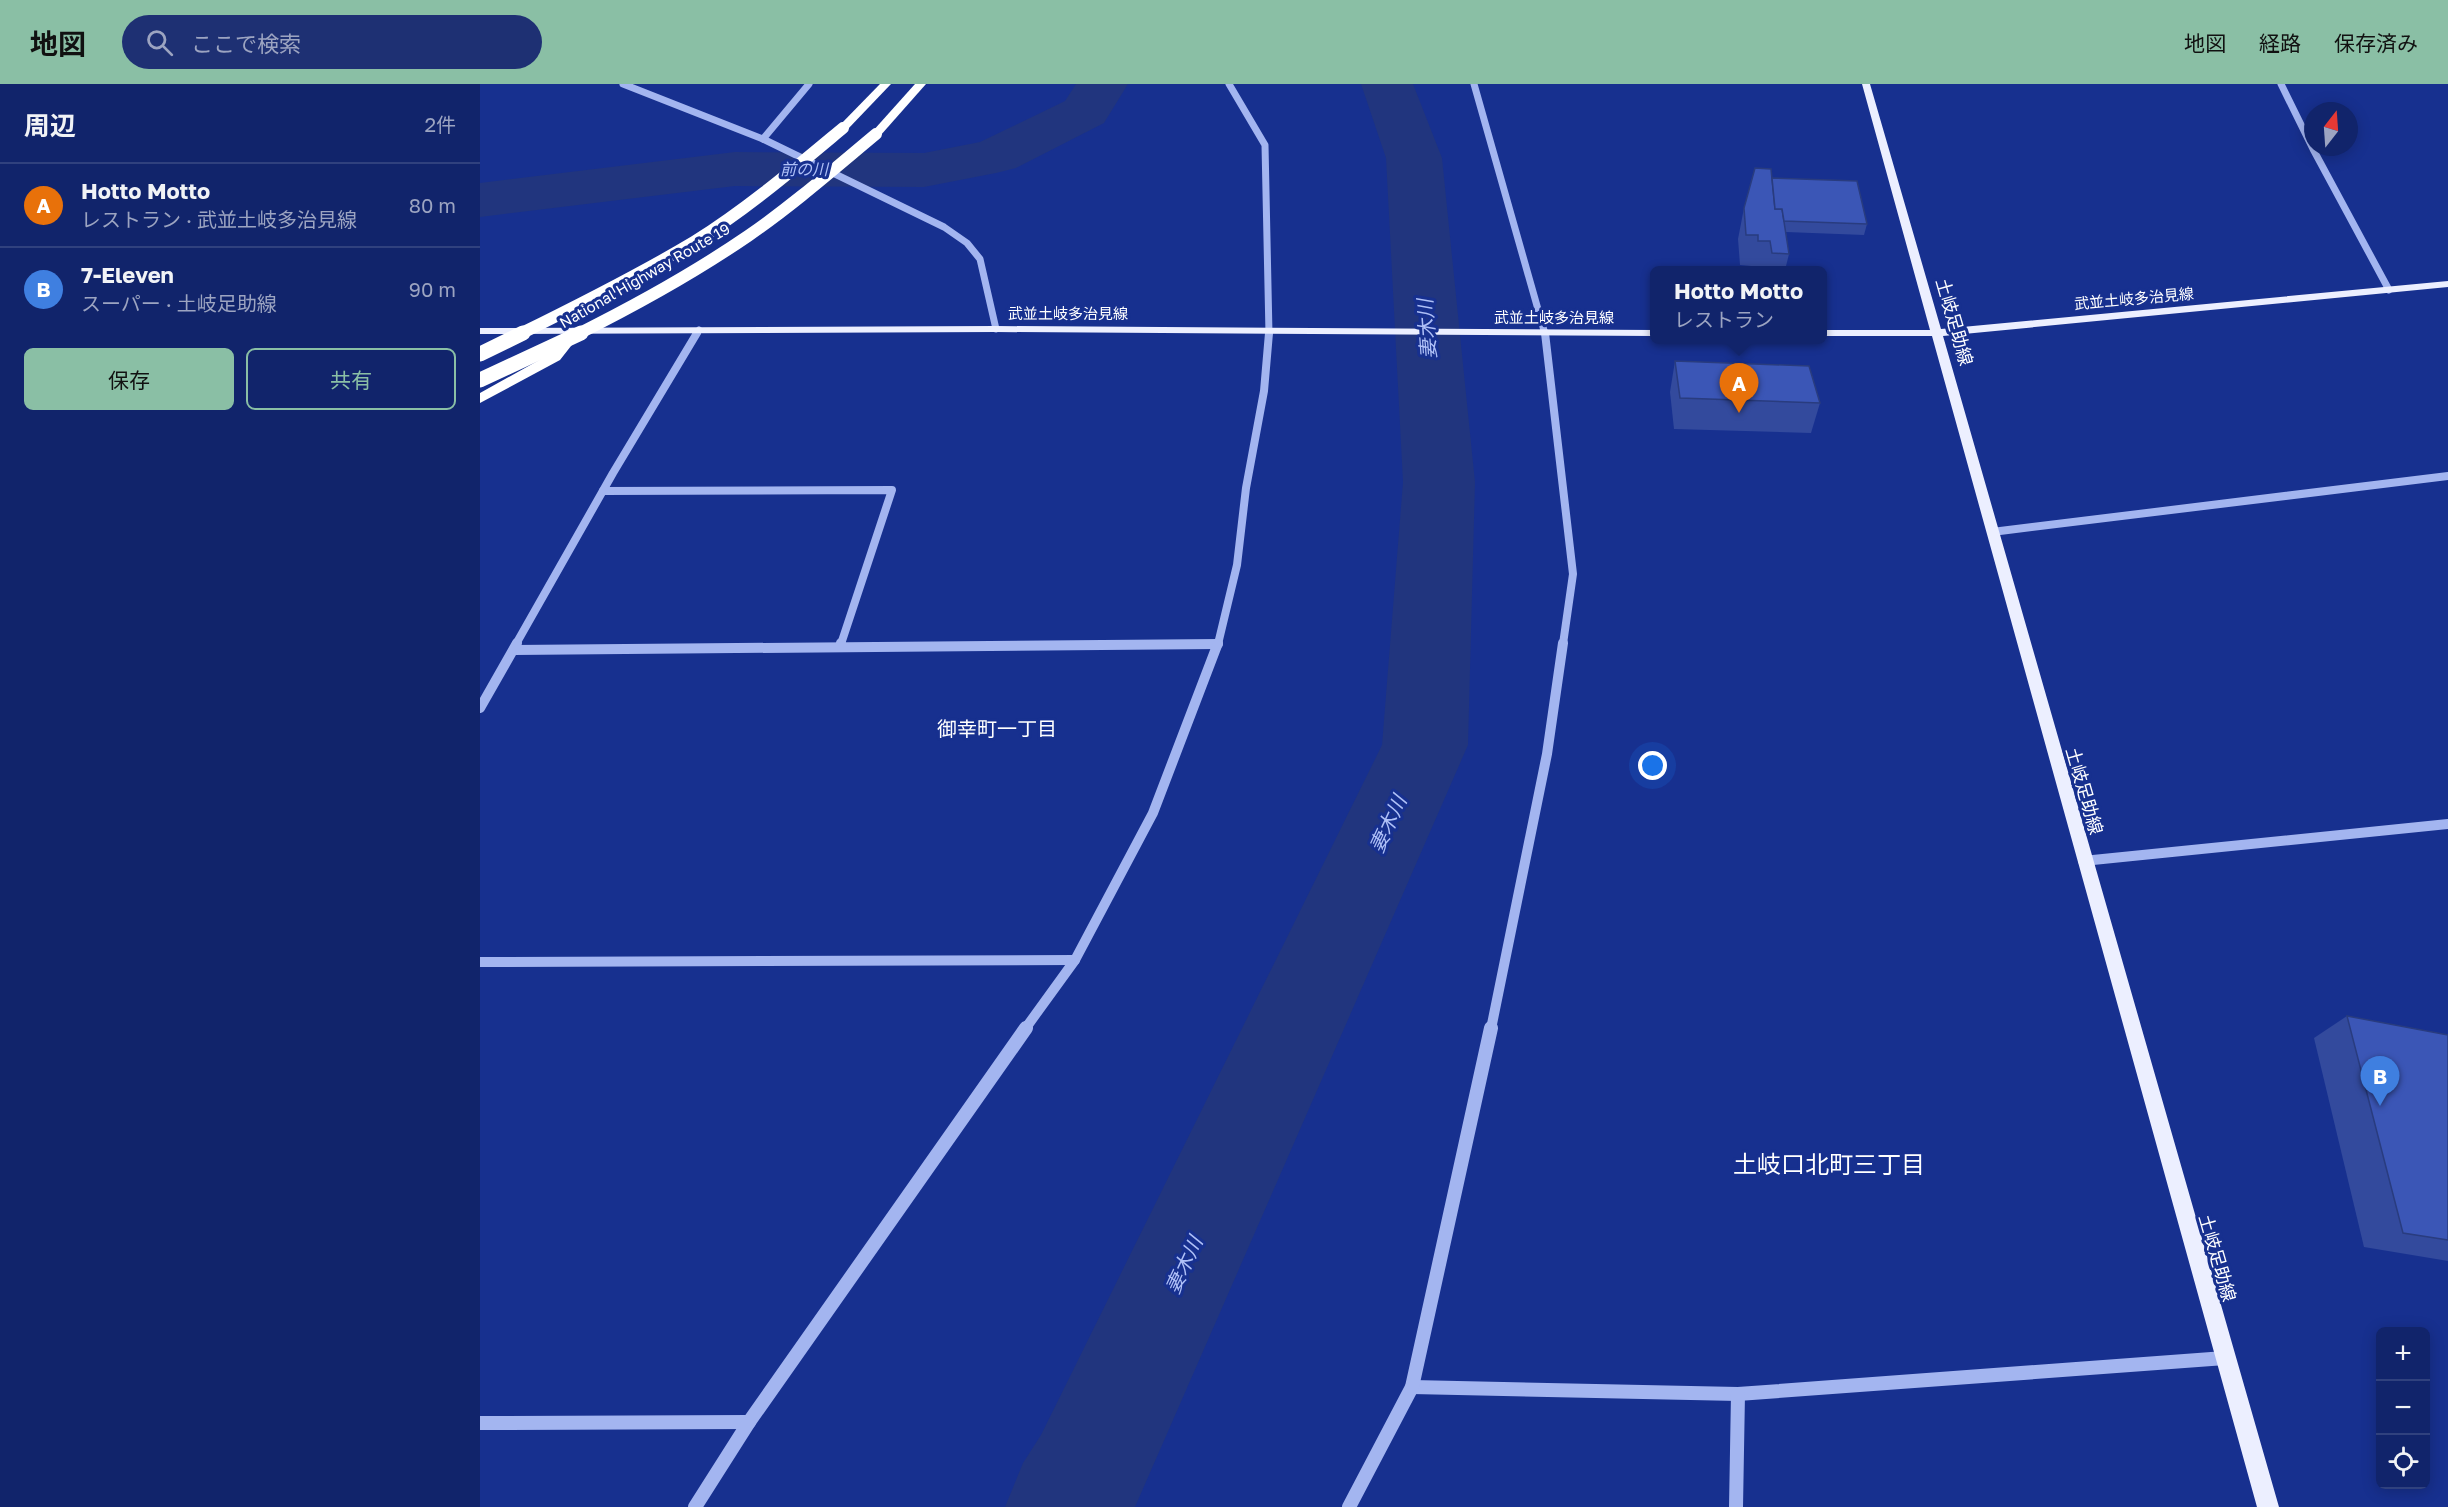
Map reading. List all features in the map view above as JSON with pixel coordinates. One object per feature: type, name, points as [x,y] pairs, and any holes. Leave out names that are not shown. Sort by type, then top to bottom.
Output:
[{"type":"highway","name":"National Highway Route 19","points":[[480,354],[609,290],[695,241],[762,195],[843,128],[886,84]]},
{"type":"highway","name":"National Highway Route 19","points":[[480,380],[550,349],[640,301],[730,248],[800,198],[876,134],[921,84]]},
{"type":"highway","points":[[480,399],[555,357],[576,331]]},
{"type":"main road","name":"土岐足助線","points":[[1866,84],[2268,1507]]},
{"type":"main road","name":"武並土岐多治見線","points":[[1827,333],[1938,333],[2448,285]]},
{"type":"main road","name":"武並土岐多治見線","points":[[480,331],[996,329],[1650,333]]},
{"type":"street","points":[[623,84],[815,162],[944,227],[967,243],[980,259],[996,329]]},
{"type":"street","points":[[763,139],[809,84]]},
{"type":"street","points":[[695,1507],[749,1422],[1075,960],[1153,813],[1218,644],[1237,565],[1246,488],[1264,391],[1269,330],[1265,145],[1229,84]]},
{"type":"street","points":[[1349,1507],[1412,1387],[1495,1010],[1547,754],[1573,574],[1545,333],[1474,84]]},
{"type":"street","points":[[2281,84],[2313,150],[2389,290]]},
{"type":"street","points":[[480,708],[603,491],[699,330]]},
{"type":"street","points":[[1992,532],[2448,476]]},
{"type":"street","points":[[603,491],[892,490],[840,647]]},
{"type":"street","points":[[514,650],[1218,644]]},
{"type":"street","points":[[2084,861],[2448,824]]},
{"type":"street","points":[[480,962],[1075,960]]},
{"type":"street","points":[[1412,1387],[1738,1394],[2225,1358]]},
{"type":"street","points":[[1736,1507],[1738,1394]]},
{"type":"street","points":[[480,1423],[749,1422]]},
{"type":"building","points":[[1755,168],[1771,169],[1775,209],[1782,209],[1789,254],[1772,253],[1770,241],[1758,241],[1758,235],[1746,235],[1744,208]]},
{"type":"building","points":[[1772,178],[1857,181],[1867,224],[1784,221],[1782,209],[1775,209]]},
{"type":"building","points":[[1675,361],[1809,366],[1820,403],[1680,398]]},
{"type":"building","points":[[2347,1016],[2448,1035],[2448,1240],[2403,1233]]},
{"type":"waterway","name":"前の川","points":[[480,200],[735,169],[924,170],[996,156],[1085,112],[1102,84]]},
{"type":"waterway","name":"妻木川","points":[[1067,1507],[1085,1479],[1425,745],[1439,482],[1414,158],[1387,84]]},
{"type":"place","name":"Hotto Motto","points":[[1739,413]]},
{"type":"place","name":"7-Eleven","points":[[2380,1106]]},
{"type":"district","name":"御幸町一丁目","points":[[997,729]]},
{"type":"district","name":"土岐口北町三丁目","points":[[1829,1165]]}]
